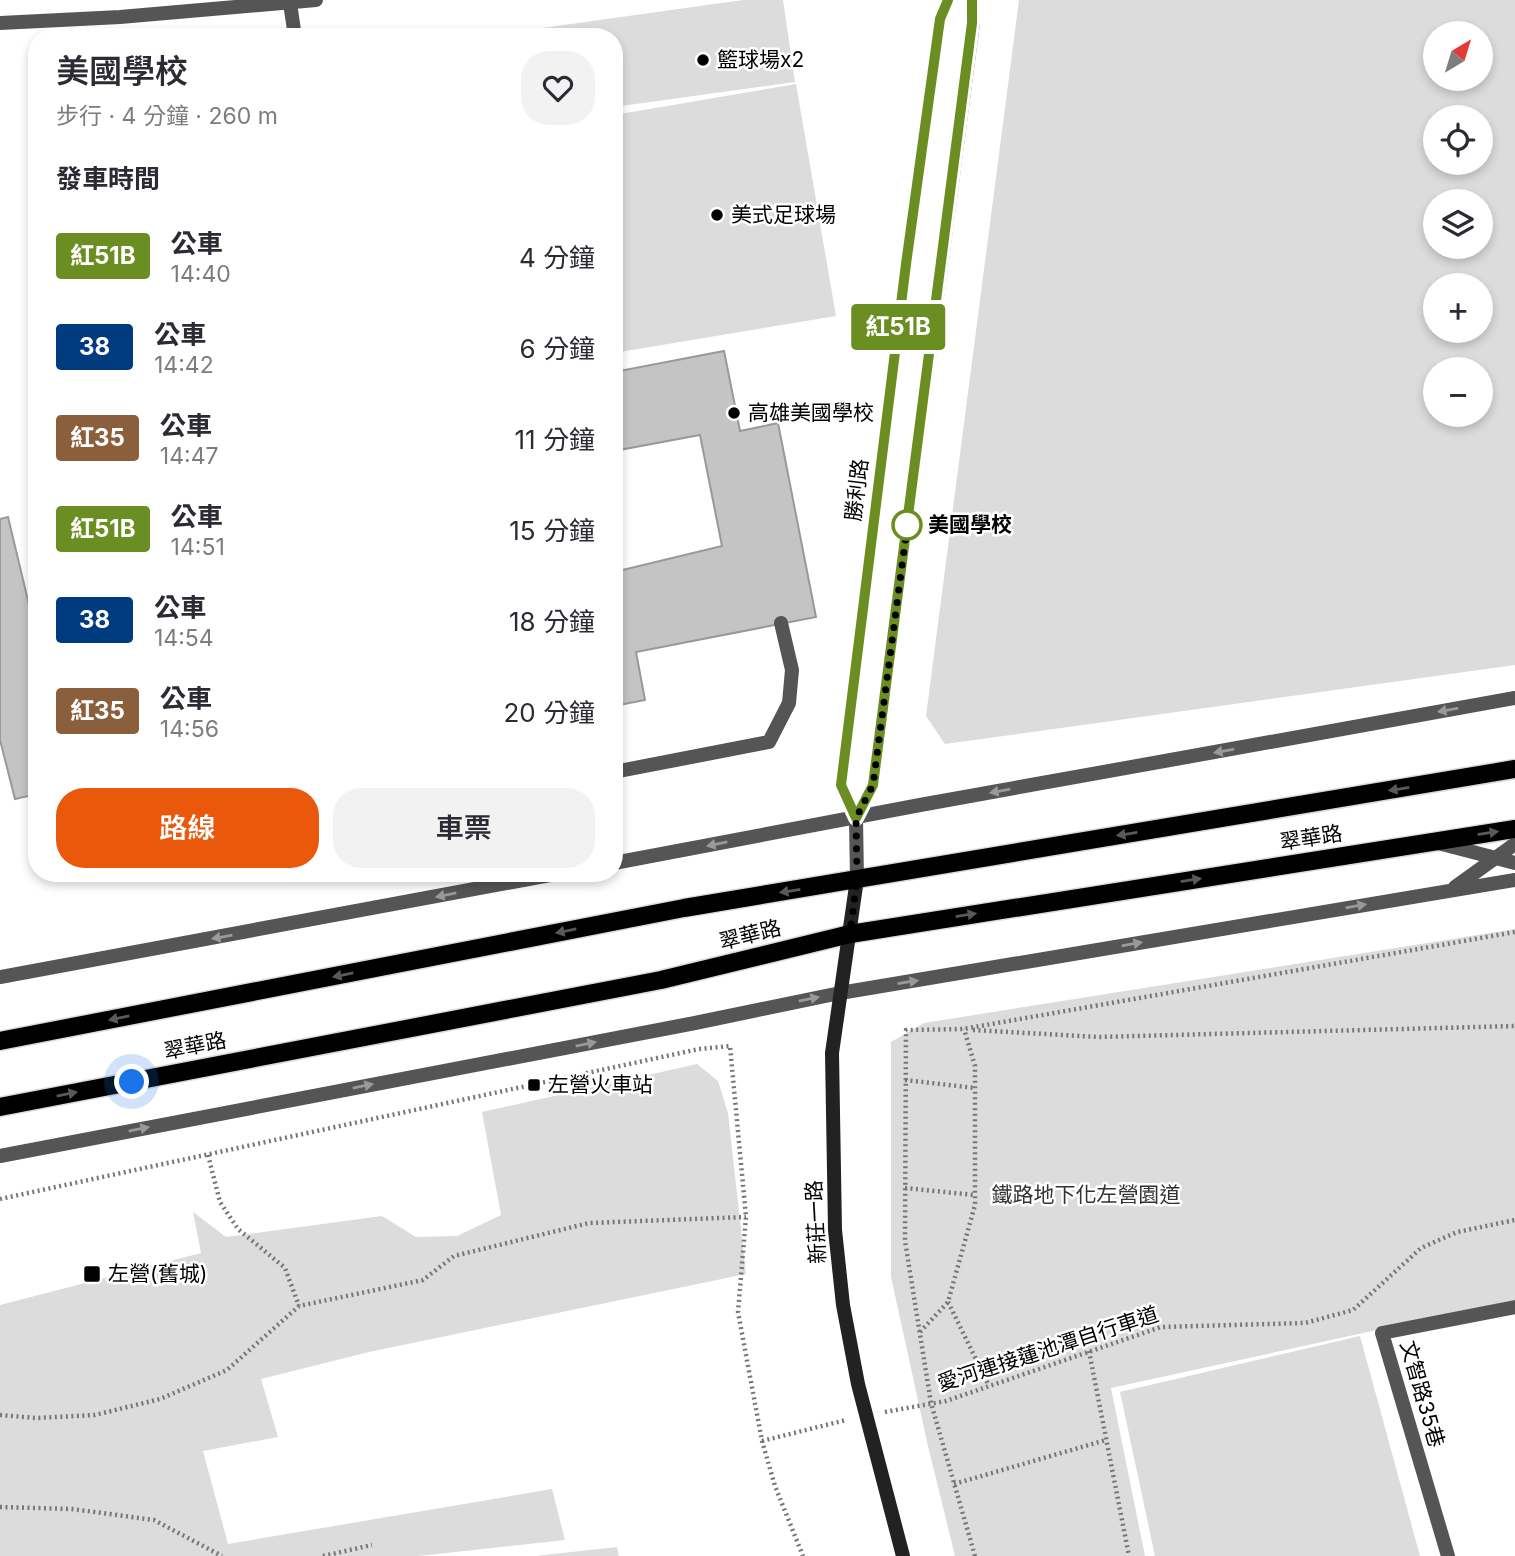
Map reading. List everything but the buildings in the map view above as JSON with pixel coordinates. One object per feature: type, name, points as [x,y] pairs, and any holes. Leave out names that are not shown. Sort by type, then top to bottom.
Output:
[{"type":"main road","name":"翠華路","points":[[0,1041],[684,908],[1515,769]]},
{"type":"main road","name":"翠華路","points":[[0,1107],[661,980],[850,934],[1515,829]]},
{"type":"street","points":[[0,23],[120,17],[316,0]]},
{"type":"street","name":"勝利路","points":[[857,879],[856,818],[841,785],[906,264],[940,19],[948,0]]},
{"type":"street","name":"勝利路","points":[[856,818],[873,785],[972,23],[972,0]]},
{"type":"street","points":[[290,3],[294,28]]},
{"type":"street","points":[[623,770],[769,742],[789,703],[792,670],[781,624]]},
{"type":"street","points":[[623,861],[1515,698]]},
{"type":"street","points":[[1433,842],[1515,863]]},
{"type":"street","points":[[1451,890],[1515,844]]},
{"type":"street","name":"新莊一路","points":[[857,879],[832,1053],[835,1230],[843,1305],[858,1384],[903,1556]]},
{"type":"street","points":[[0,1156],[840,993],[1515,880]]},
{"type":"street","points":[[0,977],[500,882]]},
{"type":"street","name":"文智路35巷","points":[[1448,1556],[1382,1333],[1515,1307]]},
{"type":"path","points":[[963,1029],[1515,932]]},
{"type":"path","points":[[931,1403],[905,1241],[906,1030],[963,1029],[1098,1037],[1515,1026]]},
{"type":"path","points":[[920,1332],[948,1302],[975,1205],[975,1066],[963,1029]]},
{"type":"path","points":[[0,1199],[686,1052],[730,1046],[746,1217],[738,1312],[762,1441],[775,1486],[803,1556]]},
{"type":"path","points":[[905,1080],[975,1087]]},
{"type":"path","points":[[208,1155],[220,1202],[238,1230],[285,1268],[299,1306]]},
{"type":"path","points":[[905,1188],[974,1195]]},
{"type":"path","points":[[0,1415],[36,1418],[95,1415],[160,1399],[227,1370],[299,1306],[423,1280],[454,1256],[589,1223],[746,1217]]},
{"type":"path","name":"愛河連接蓮池潭自行車道","points":[[975,1556],[931,1403],[946,1401],[1161,1326],[1304,1323],[1353,1310],[1421,1248],[1457,1233],[1515,1220]]},
{"type":"path","points":[[948,1302],[989,1386]]},
{"type":"path","points":[[1089,1351],[1129,1556]]},
{"type":"path","points":[[954,1484],[1107,1440]]},
{"type":"path","points":[[0,1507],[72,1509],[154,1520],[222,1556]]},
{"type":"path","points":[[323,1556],[372,1545]]},
{"type":"green space","name":"籃球場x2","points":[[743,0],[783,0],[795,82],[623,106],[623,28],[542,28]]},
{"type":"green space","points":[[1019,0],[1515,0],[1515,665],[945,744],[926,716]]},
{"type":"green space","name":"美式足球場","points":[[796,84],[836,316],[623,352],[623,113]]},
{"type":"green space","name":"鐵路地下化左營園道","points":[[1515,929],[1515,1300],[1111,1388],[1145,1556],[955,1556],[891,1277],[891,1042],[924,1023]]},
{"type":"green space","points":[[697,1064],[718,1081],[728,1113],[746,1274],[369,1352],[261,1379],[278,1437],[203,1451],[228,1544],[552,1489],[565,1540],[419,1556],[0,1556],[0,1305],[201,1253],[193,1212],[226,1237],[382,1216],[416,1237],[457,1236],[501,1215],[482,1112]]},
{"type":"green space","points":[[1360,1336],[1420,1556],[1155,1556],[1120,1392]]},
{"type":"green space","points":[[617,1547],[619,1556],[535,1556]]},
{"type":"bus line","name":"紅51B","points":[[948,0],[940,19],[906,264],[841,785],[856,818],[873,785],[972,23],[972,0]]},
{"type":"place","name":"籃球場x2","points":[[703,60]]},
{"type":"place","name":"美式足球場","points":[[717,215]]},
{"type":"place","name":"高雄美國學校","points":[[734,413]]},
{"type":"place","name":"美國學校","points":[[907,525]]},
{"type":"place","name":"左營火車站","points":[[534,1085]]},
{"type":"place","name":"左營(舊城)","points":[[92,1274]]},
{"type":"route","points":[[132,1082],[661,980],[850,934],[857,879],[856,818],[873,785],[908,520],[907,525]]}]
